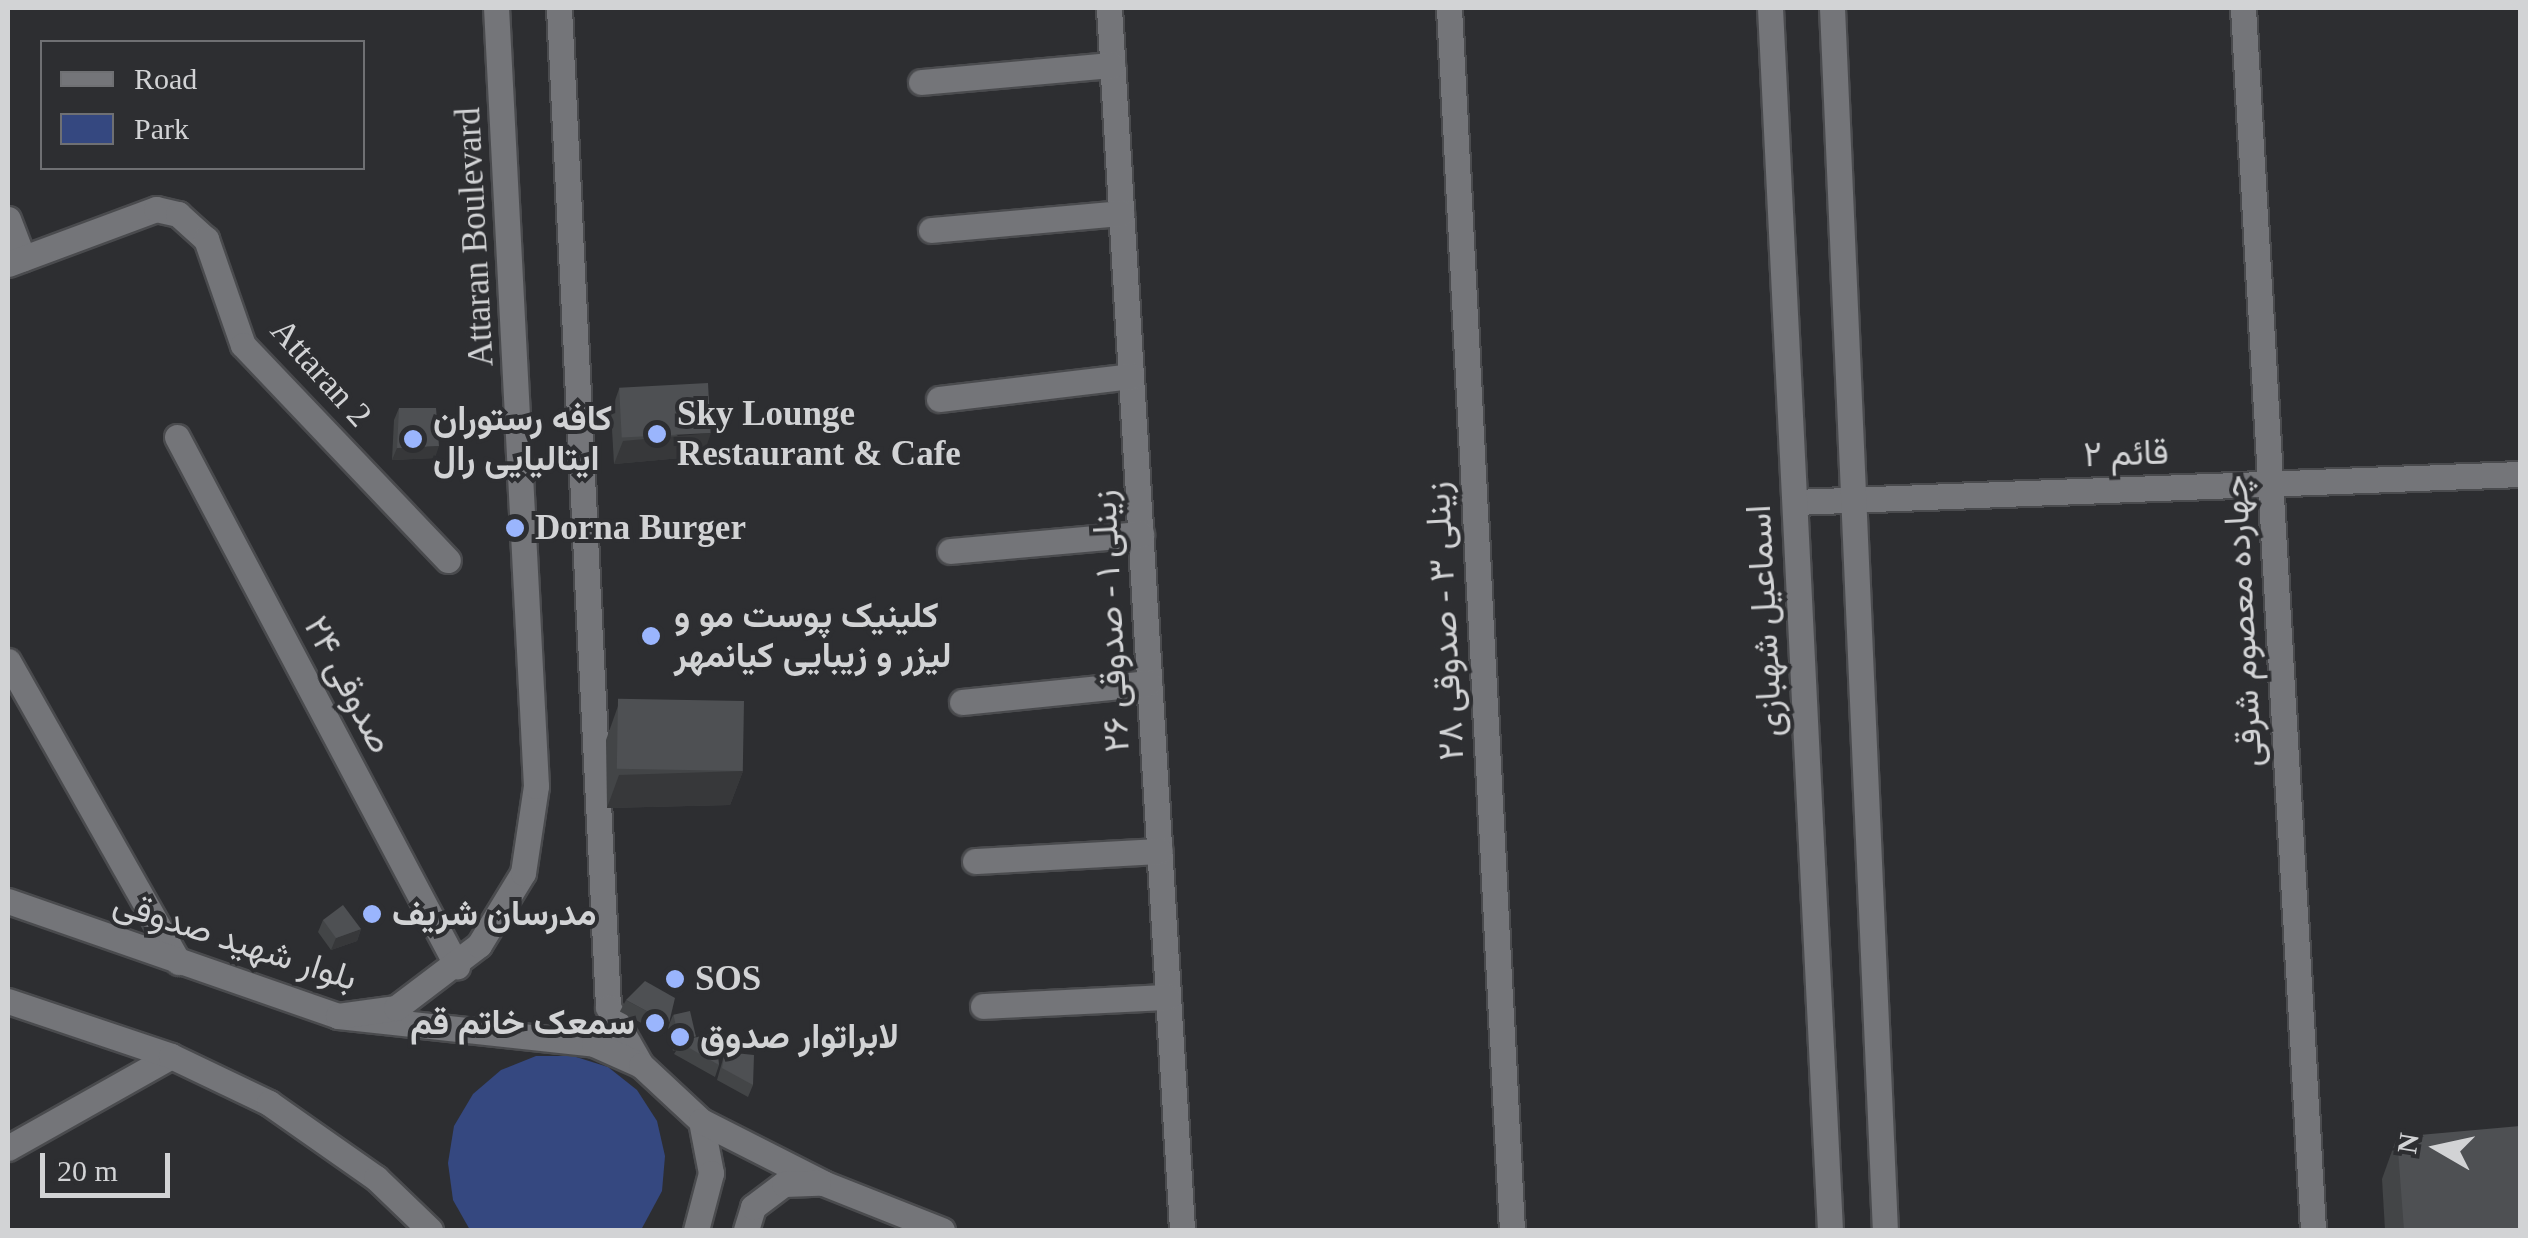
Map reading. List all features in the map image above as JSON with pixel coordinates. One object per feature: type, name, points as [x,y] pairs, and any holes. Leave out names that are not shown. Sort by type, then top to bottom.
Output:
[{"type":"street","name":"Attaran Boulevard","points":[[338,1016],[396,1008],[457,966],[479,944],[522,873],[536,786],[496,8]]},
{"type":"street","points":[[559,8],[608,1006],[640,1064],[702,1121],[822,1183],[942,1230]]},
{"type":"street","name":"زینلی ۱ - صدوقی ۲۶","points":[[1109,8],[1182,1230]]},
{"type":"street","name":"زینلی ۳ - صدوقی ۲۸","points":[[1449,8],[1512,1230]]},
{"type":"street","name":"اسماعیل شهبازی","points":[[1770,8],[1830,1230]]},
{"type":"street","points":[[1832,8],[1885,1230]]},
{"type":"street","name":"چهارده معصوم شرقی","points":[[2244,8],[2313,1230]]},
{"type":"street","points":[[921,82],[1112,65]]},
{"type":"street","name":"Attaran 2","points":[[15,261],[156,209],[178,214],[206,239],[243,345],[448,560]]},
{"type":"street","points":[[931,230],[1121,213]]},
{"type":"street","points":[[8,219],[15,261]]},
{"type":"street","points":[[939,399],[1131,376]]},
{"type":"street","name":"صدوقی ۲۴","points":[[177,437],[457,966]]},
{"type":"street","name":"قائم ۲","points":[[1794,502],[2520,474]]},
{"type":"street","points":[[950,551],[1141,534]]},
{"type":"street","points":[[8,661],[178,962]]},
{"type":"street","points":[[962,702],[1149,683]]},
{"type":"street","points":[[975,861],[1160,852]]},
{"type":"street","name":"بلوار شهید صدوقی","points":[[8,901],[338,1016],[444,1032],[594,1044],[640,1064]]},
{"type":"street","points":[[983,1006],[1168,997]]},
{"type":"street","points":[[8,1001],[172,1056],[270,1102],[376,1178],[430,1230]]},
{"type":"street","points":[[8,1148],[172,1056]]},
{"type":"street","points":[[696,1230],[712,1173],[702,1121]]},
{"type":"street","points":[[746,1230],[753,1208],[784,1184],[822,1183]]},
{"type":"green space","points":[[536,1056],[573,1056],[608,1067],[637,1090],[657,1121],[665,1156],[662,1191],[641,1230],[470,1230],[453,1200],[448,1163],[454,1126],[473,1094],[501,1070]]},
{"type":"building","points":[[708,383],[711,433],[622,438],[619,388]]},
{"type":"building","name":"کافه رستوران ایتالیایی رال","points":[[399,408],[436,408],[439,446],[397,448]]},
{"type":"building","points":[[618,699],[744,701],[743,771],[617,769]]},
{"type":"building","points":[[343,905],[361,929],[336,938],[323,920]]},
{"type":"building","points":[[645,981],[675,998],[669,1023],[626,1000]]},
{"type":"building","points":[[690,1011],[696,1036],[679,1040],[673,1015]]},
{"type":"building","points":[[716,1032],[719,1065],[679,1042]]},
{"type":"building","points":[[725,1052],[754,1055],[753,1085],[722,1068]]},
{"type":"building","points":[[2520,1126],[2520,1230],[2404,1230],[2397,1137]]},
{"type":"place","name":"Sky Lounge Restaurant & Cafe","points":[[657,434]]},
{"type":"place","name":"کافه رستوران ایتالیایی رال","points":[[413,439]]},
{"type":"place","name":"Dorna Burger","points":[[515,528]]},
{"type":"place","name":"کلینیک پوست مو و لیزر و زیبایی کیانمهر","points":[[651,636]]},
{"type":"place","name":"مدرسان شریف","points":[[372,914]]},
{"type":"place","name":"SOS","points":[[675,979]]},
{"type":"place","name":"سمعک خاتم قم","points":[[655,1023]]},
{"type":"place","name":"لابراتوار صدوق","points":[[680,1037]]}]
